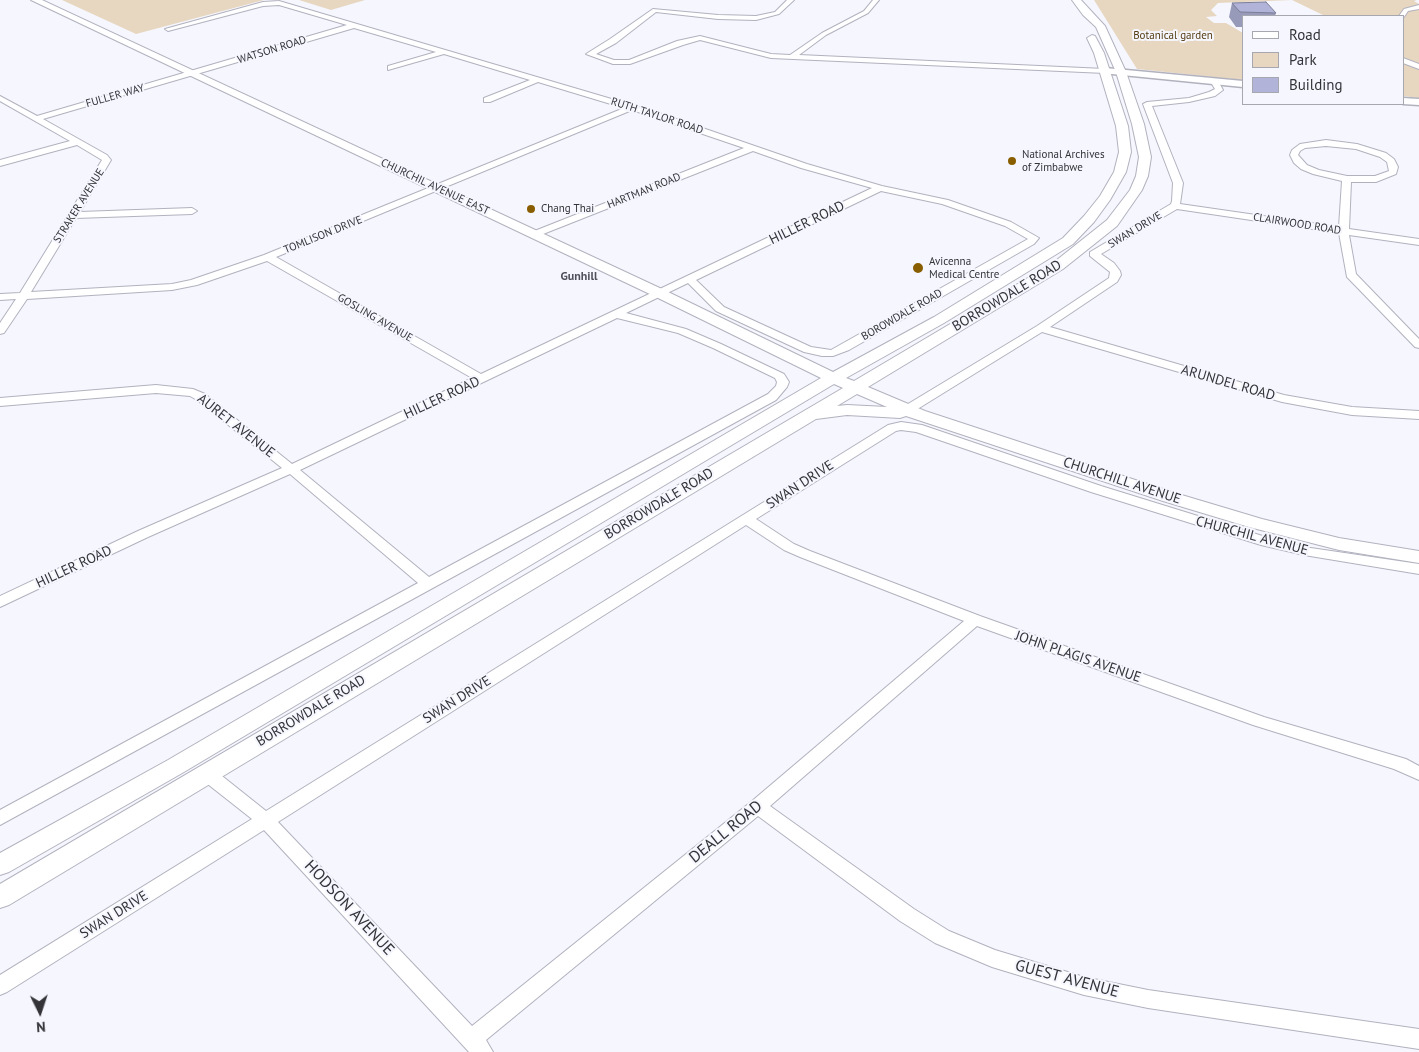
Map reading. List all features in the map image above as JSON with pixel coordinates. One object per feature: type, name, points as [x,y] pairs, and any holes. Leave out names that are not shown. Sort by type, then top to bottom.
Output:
[{"type":"main road","name":"CHURCHIL AVENUE EAST","points":[[35,0],[535,234],[833,378]]},
{"type":"main road","name":"BORROWDALE ROAD","points":[[0,897],[807,417],[882,370],[1058,266],[1094,239],[1117,217],[1139,184],[1145,157],[1138,124],[1122,72],[1100,26],[1076,0]]},
{"type":"main road","name":"BORROWDALE ROAD","points":[[0,865],[176,766],[833,378],[939,320],[1068,241],[1090,219],[1106,197],[1120,172],[1125,152],[1122,126],[1105,71],[1088,26],[1086,13]]},
{"type":"main road","points":[[795,359],[834,364],[864,361]]},
{"type":"main road","points":[[795,359],[802,372],[805,386],[804,395]]},
{"type":"main road","points":[[876,398],[877,385],[882,370]]},
{"type":"main road","name":"CHURCHILL AVENUE","points":[[833,378],[914,417],[1065,470],[1169,497],[1256,524],[1339,544],[1419,557]]},
{"type":"main road","points":[[807,417],[847,410],[914,417]]},
{"type":"street","points":[[791,0],[777,13],[756,18],[718,17],[658,8],[614,41],[594,51],[591,56],[613,62],[630,62],[685,41],[700,38],[762,55],[1122,72],[1242,84]]},
{"type":"street","points":[[792,57],[824,34],[866,12],[876,0]]},
{"type":"street","name":"RUTH TAYLOR ROAD","points":[[168,29],[263,4],[279,3],[630,108],[798,164],[880,188],[945,202],[984,215],[1033,236]]},
{"type":"street","points":[[1403,15],[1406,10],[1419,7]]},
{"type":"street","name":"WATSON ROAD","points":[[191,73],[352,26]]},
{"type":"street","points":[[391,68],[443,52]]},
{"type":"street","points":[[1404,60],[1419,67]]},
{"type":"street","name":"FULLER WAY","points":[[39,118],[191,73]]},
{"type":"street","points":[[486,100],[537,80]]},
{"type":"street","name":"SWAN DRIVE","points":[[0,986],[884,431],[901,426],[1113,280],[1116,275],[1115,271],[1110,265],[1094,254],[1175,206],[1179,188],[1147,104],[1189,100],[1212,94],[1219,90],[1214,81]]},
{"type":"street","name":"STRAKER AVENUE","points":[[0,332],[107,160],[39,118],[3,101]]},
{"type":"street","points":[[1404,101],[1419,102]]},
{"type":"street","name":"TOMLISON DRIVE","points":[[0,297],[185,286],[268,257],[630,108]]},
{"type":"street","points":[[0,163],[78,142]]},
{"type":"street","points":[[1326,143],[1357,146],[1383,155],[1391,161],[1394,167],[1393,172],[1376,179],[1347,179],[1331,176],[1304,166],[1297,161],[1294,155],[1296,150],[1308,145],[1326,143]]},
{"type":"street","name":"HARTMAN ROAD","points":[[535,234],[753,148]]},
{"type":"street","points":[[1347,179],[1344,232],[1350,272],[1355,281],[1419,345]]},
{"type":"street","name":"HILLER ROAD","points":[[0,602],[143,534],[291,469],[880,188]]},
{"type":"street","name":"CLAIRWOOD ROAD","points":[[1175,206],[1419,242]]},
{"type":"street","points":[[74,215],[192,211]]},
{"type":"street","name":"BOROWDALE ROAD","points":[[690,279],[720,308],[808,350],[833,353],[1032,242],[1033,236]]},
{"type":"street","name":"GOSLING AVENUE","points":[[268,257],[481,379]]},
{"type":"street","points":[[0,818],[772,397],[781,387],[783,382],[780,376],[695,336],[616,314]]},
{"type":"street","name":"ARUNDEL ROAD","points":[[1041,328],[1282,398],[1352,411],[1419,415]]},
{"type":"street","name":"AURET AVENUE","points":[[0,402],[156,389],[193,393],[202,397],[291,469],[427,584]]},
{"type":"street","name":"CHURCHIL AVENUE","points":[[1065,470],[1266,542],[1304,551],[1419,570]]},
{"type":"street","name":"JOHN PLAGIS AVENUE","points":[[746,519],[789,547],[975,620],[1259,721],[1400,764],[1419,773]]},
{"type":"street","name":"DEALL ROAD","points":[[478,1046],[975,620]]},
{"type":"street","name":"HODSON AVENUE","points":[[206,773],[265,820],[478,1046]]},
{"type":"street","name":"GUEST AVENUE","points":[[758,806],[907,915],[942,937],[992,958],[1084,986],[1148,1000],[1419,1039]]},
{"type":"green space","points":[[62,0],[264,0],[136,34]]},
{"type":"green space","points":[[299,0],[365,0],[331,10]]},
{"type":"green space","name":"Botanical garden","points":[[1094,0],[1292,0],[1218,3],[1211,10],[1217,16],[1206,17],[1214,23],[1226,23],[1242,32],[1242,80],[1137,69]]},
{"type":"green space","points":[[1292,0],[1417,0],[1414,1],[1419,4],[1419,98],[1404,96],[1404,15],[1323,15]]},
{"type":"building","points":[[1266,2],[1276,13],[1240,12],[1232,3]]},
{"type":"place","name":"National Archives of Zimbabwe","points":[[1012,161]]},
{"type":"place","name":"Chang Thai","points":[[531,209]]},
{"type":"place","name":"Avicenna Medical Centre","points":[[918,268]]},
{"type":"district","name":"Gunhill","points":[[579,277]]}]
